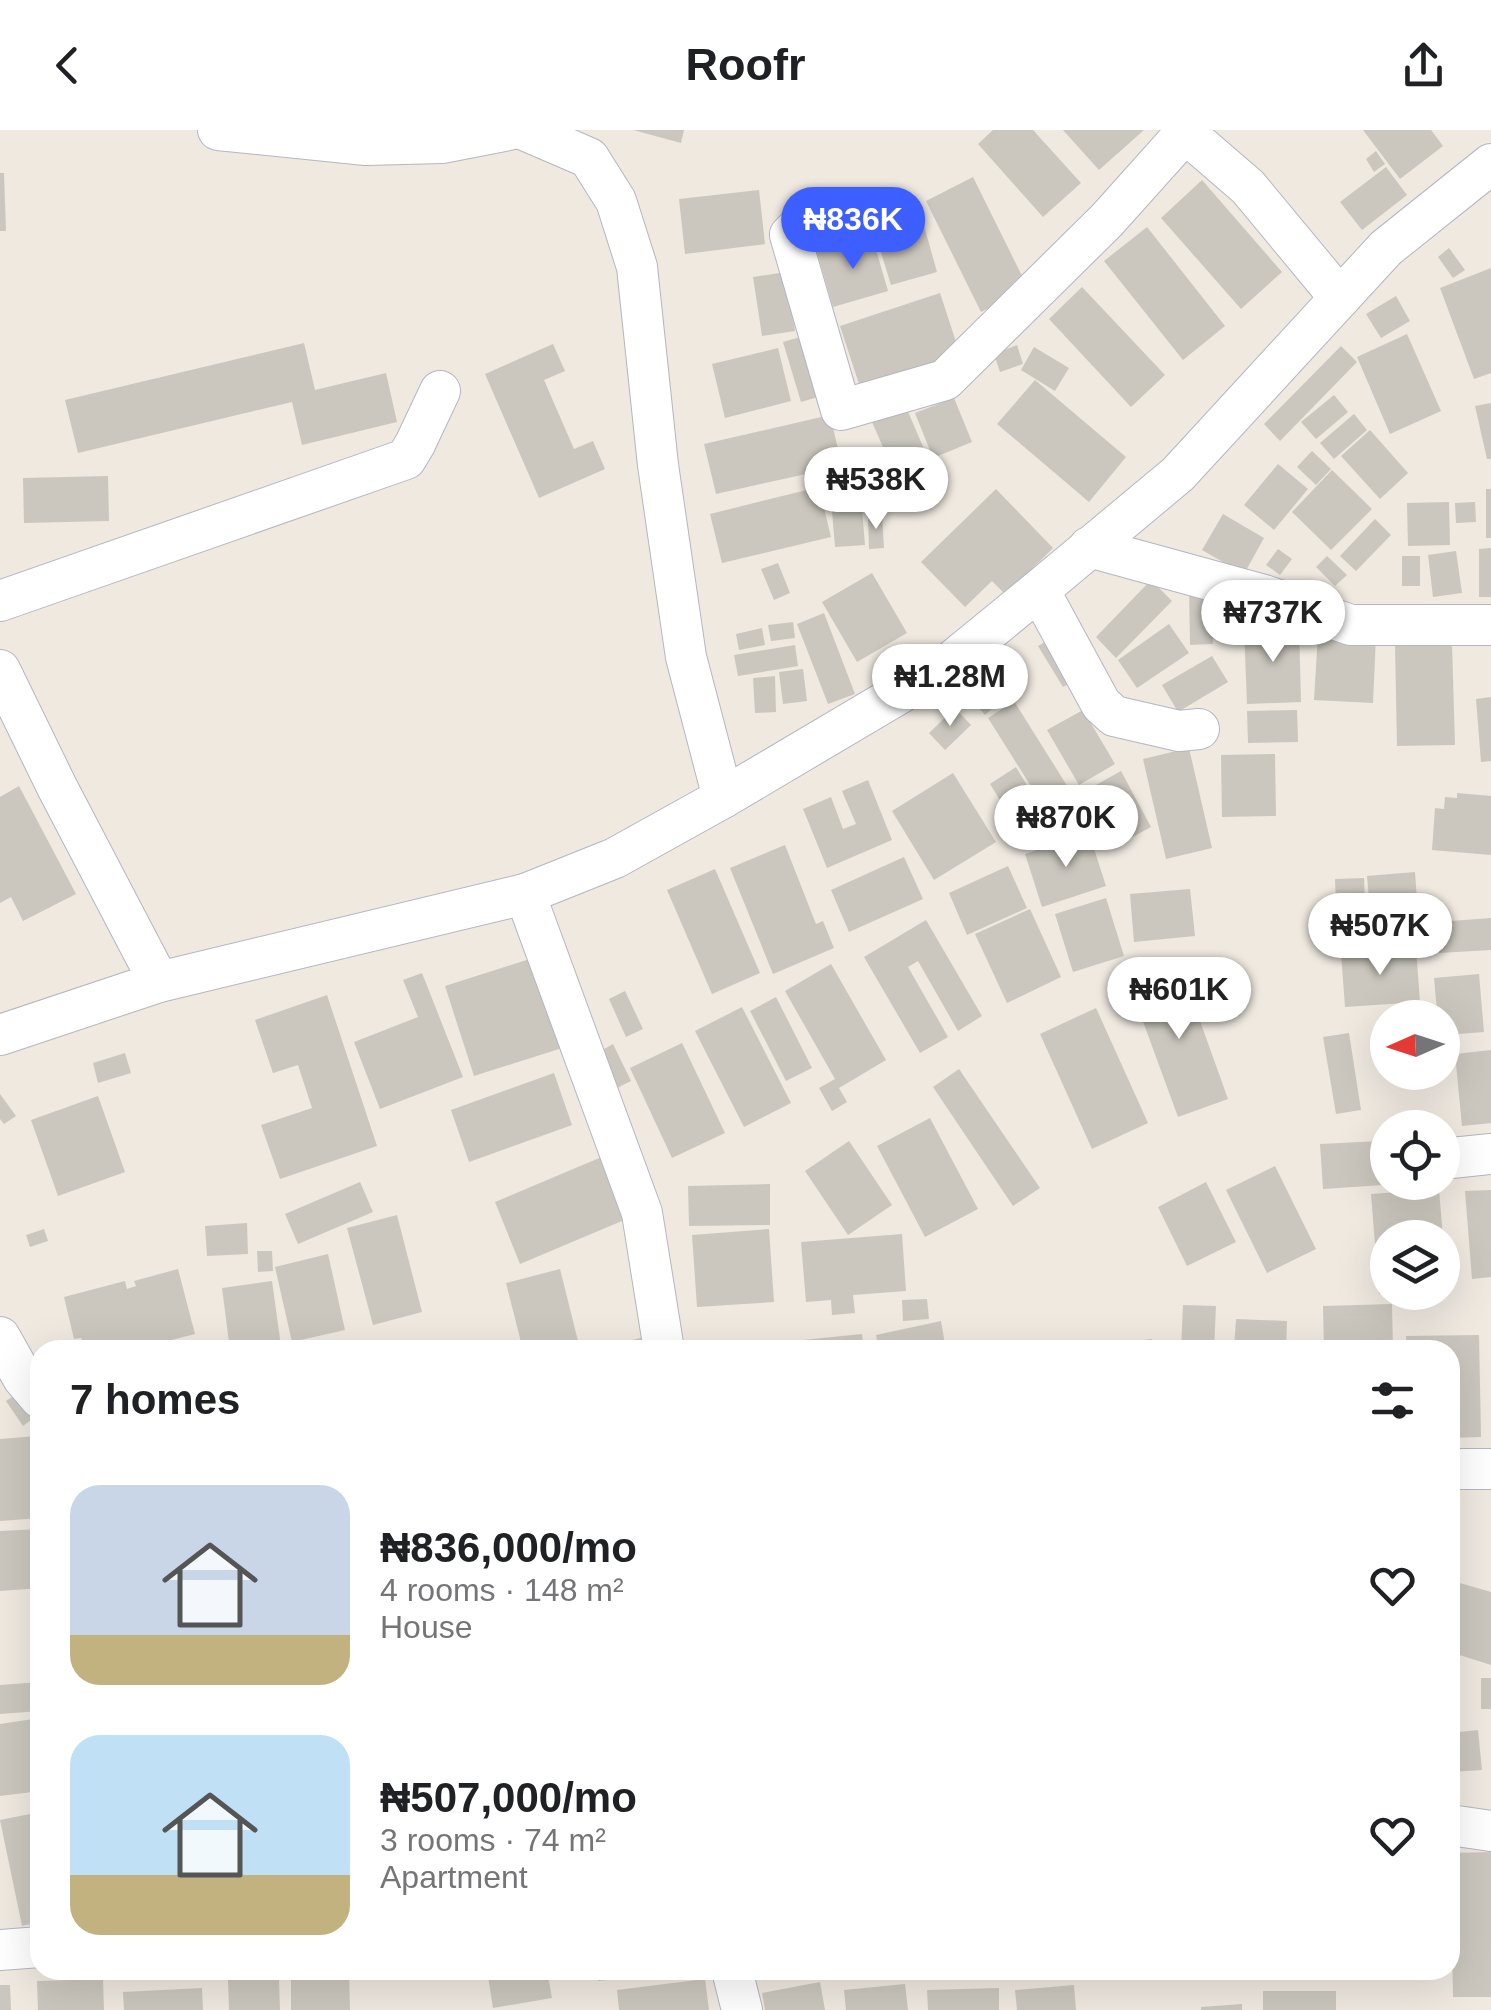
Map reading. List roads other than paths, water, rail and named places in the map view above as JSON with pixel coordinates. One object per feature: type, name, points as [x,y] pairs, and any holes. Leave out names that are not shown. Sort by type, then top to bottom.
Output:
[{"type":"street","points":[[218,130],[366,145],[444,143],[509,130]]},
{"type":"street","points":[[524,130],[589,158],[616,201],[632,251],[686,657],[724,798]]},
{"type":"street","points":[[826,220],[797,228],[790,235],[841,410],[944,380],[1107,220],[1184,132],[1248,187],[1340,298]]},
{"type":"street","points":[[0,1035],[159,982],[524,894],[616,858],[724,798],[946,666],[1090,548],[1178,474],[1386,248],[1491,164]]},
{"type":"street","points":[[0,601],[406,459],[440,391]]},
{"type":"street","points":[[1090,548],[1264,594],[1351,625],[1491,626]]},
{"type":"street","points":[[1039,590],[1102,704],[1114,716],[1179,731],[1199,730]]},
{"type":"street","points":[[0,670],[159,982]]},
{"type":"street","points":[[524,894],[642,1214],[662,1340]]},
{"type":"street","points":[[1460,1157],[1491,1154]]},
{"type":"street","points":[[0,1336],[21,1392]]},
{"type":"street","points":[[1460,1469],[1491,1468]]},
{"type":"street","points":[[1460,1826],[1491,1831]]},
{"type":"street","points":[[0,1950],[30,1948]]},
{"type":"street","points":[[734,1980],[742,2010]]}]
